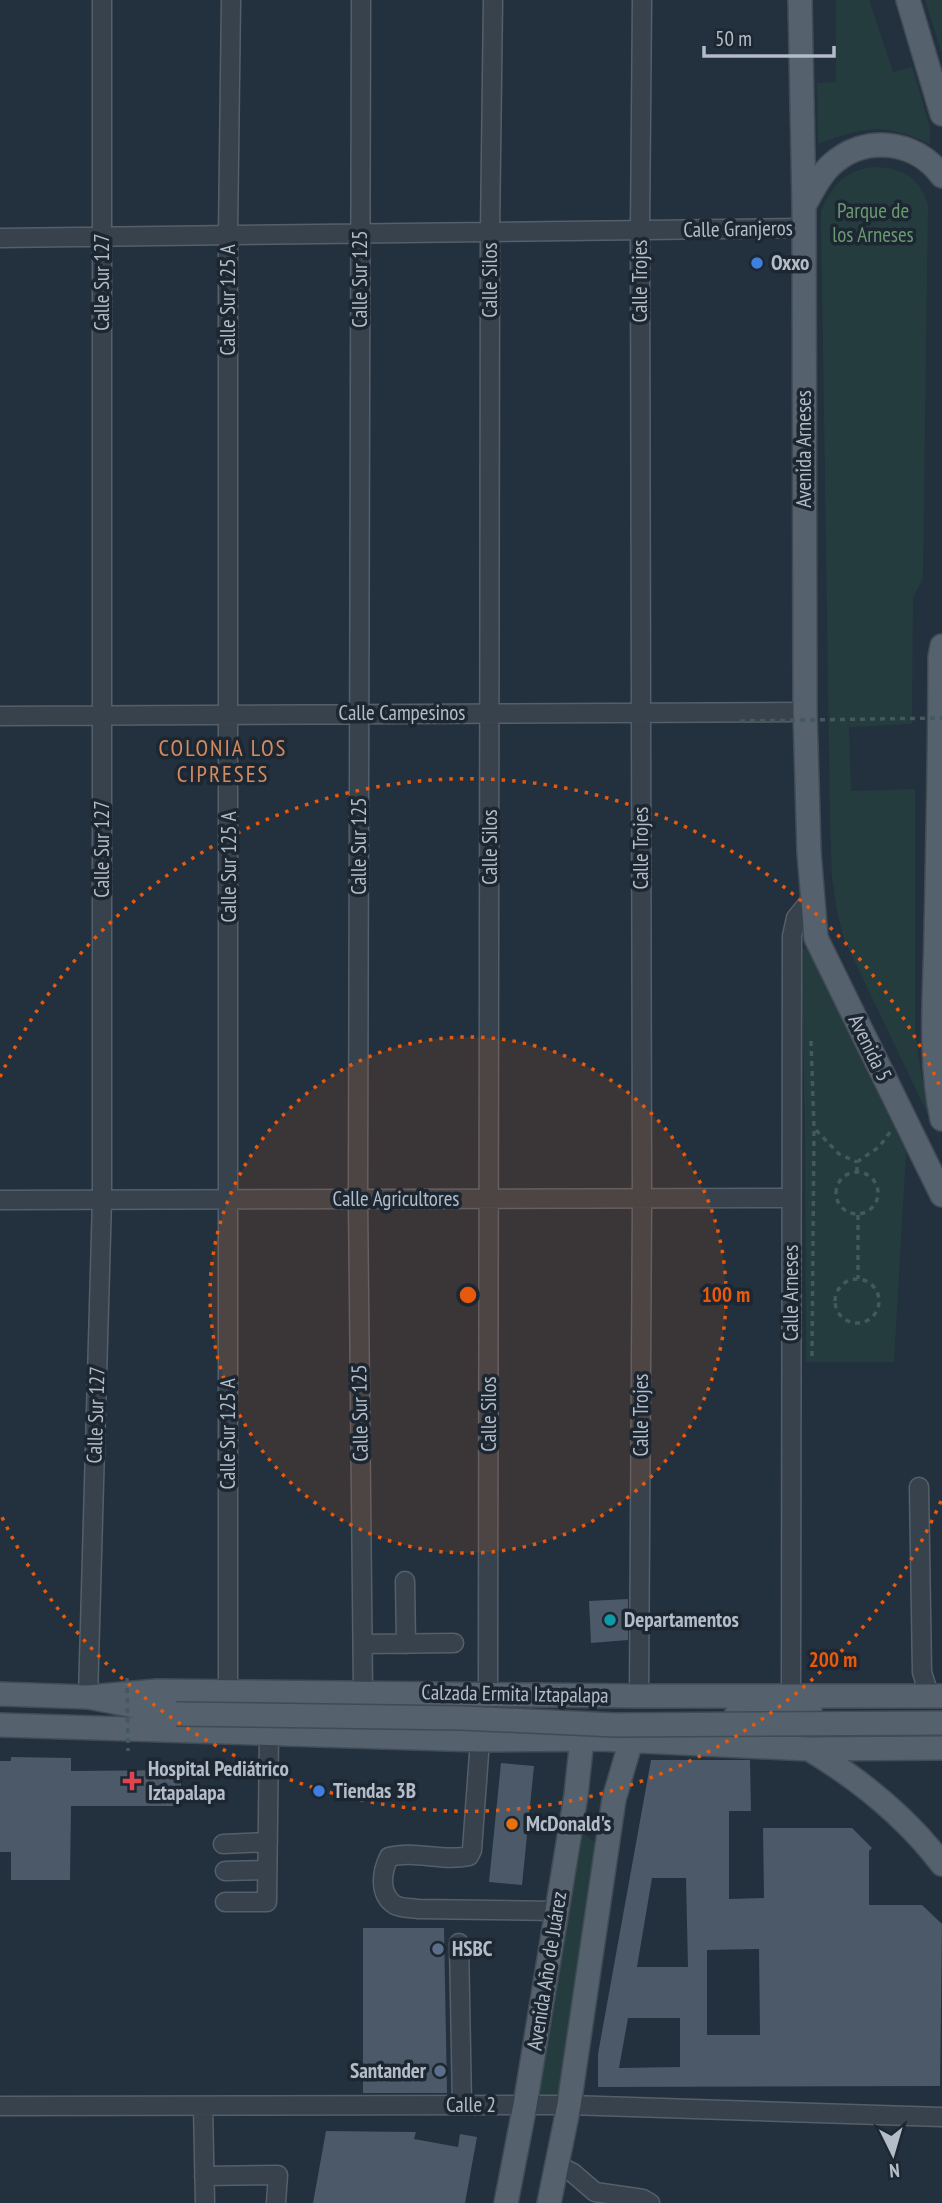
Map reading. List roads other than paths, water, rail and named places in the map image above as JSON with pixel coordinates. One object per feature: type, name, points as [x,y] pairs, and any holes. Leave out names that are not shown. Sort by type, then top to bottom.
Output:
[{"type":"main road","name":"Avenida Arneses","points":[[800,0],[804,217],[805,712],[813,897]]},
{"type":"main road","points":[[908,0],[942,114]]},
{"type":"main road","points":[[804,217],[828,167],[850,151],[862,147],[901,147],[925,159],[942,176]]},
{"type":"main road","points":[[942,646],[934,1033],[937,1089],[942,1119]]},
{"type":"main road","name":"Avenida 5","points":[[813,897],[817,937],[942,1195]]},
{"type":"main road","name":"Calzada Ermita Iztapalapa","points":[[0,1694],[88,1697],[157,1691],[228,1691],[791,1695],[938,1699]]},
{"type":"main road","name":"Calzada Ermita Iztapalapa","points":[[88,1697],[176,1714],[462,1718],[615,1725],[942,1723]]},
{"type":"main road","points":[[631,1741],[653,1723],[660,1721],[938,1699]]},
{"type":"main road","name":"Calzada Ermita Iztapalapa","points":[[0,1725],[480,1740],[582,1739],[809,1749],[942,1748]]},
{"type":"main road","name":"Avenida Año de Juárez","points":[[506,2203],[525,2105],[576,1795],[582,1739]]},
{"type":"main road","name":"Avenida Año de Juárez","points":[[549,2203],[569,2105],[614,1799],[631,1741]]},
{"type":"main road","points":[[809,1749],[872,1793],[914,1832],[942,1864]]},
{"type":"main road","points":[[576,1795],[596,1793],[614,1799]]},
{"type":"street","name":"Calle Sur 127","points":[[88,1697],[102,1199],[102,0]]},
{"type":"street","name":"Calle Sur 125 A","points":[[228,1691],[228,235],[231,0]]},
{"type":"street","name":"Calle Sur 125","points":[[361,0],[358,1199],[363,1692]]},
{"type":"street","name":"Calle Silos","points":[[488,1694],[490,232],[493,0]]},
{"type":"street","name":"Calle Trojes","points":[[639,1696],[642,1199],[642,0]]},
{"type":"street","name":"Calle Granjeros","points":[[0,238],[640,230],[804,217]]},
{"type":"street","name":"Calle Campesinos","points":[[0,716],[805,712]]},
{"type":"street","name":"Calle Arneses","points":[[791,1695],[792,936],[796,918],[813,897]]},
{"type":"street","name":"Calle Agricultores","points":[[0,1200],[791,1198]]},
{"type":"street","points":[[919,1487],[922,1672],[938,1699]]},
{"type":"street","points":[[405,1581],[406,1644]]},
{"type":"street","points":[[363,1644],[454,1643]]},
{"type":"street","points":[[225,1902],[267,1902],[269,1734]]},
{"type":"street","points":[[480,1740],[472,1850],[469,1856],[459,1858],[401,1853],[389,1857],[383,1875],[386,1896],[396,1906],[418,1909],[556,1911]]},
{"type":"street","points":[[223,1843],[268,1842]]},
{"type":"street","points":[[225,1871],[267,1870]]},
{"type":"street","points":[[459,1943],[462,2105]]},
{"type":"street","name":"Calle 2","points":[[0,2106],[569,2105],[942,2117]]},
{"type":"street","points":[[203,2106],[205,2203]]},
{"type":"street","points":[[556,2165],[573,2173],[594,2197],[643,2199],[650,2203]]},
{"type":"street","points":[[204,2176],[278,2175],[276,2203]]},
{"type":"place","name":"Oxxo","points":[[757,263]]},
{"type":"place","name":"Departamentos","points":[[610,1620]]},
{"type":"place","name":"Hospital Pediátrico Iztapalapa","points":[[132,1781]]},
{"type":"place","name":"Tiendas 3B","points":[[319,1791]]},
{"type":"place","name":"McDonald's","points":[[512,1824]]},
{"type":"place","name":"HSBC","points":[[438,1949]]},
{"type":"place","name":"Santander","points":[[440,2071]]},
{"type":"district","name":"COLONIA LOS CIPRESES","points":[[223,761]]},
{"type":"park label","name":"Parque de los Arneses","points":[[873,223]]}]
